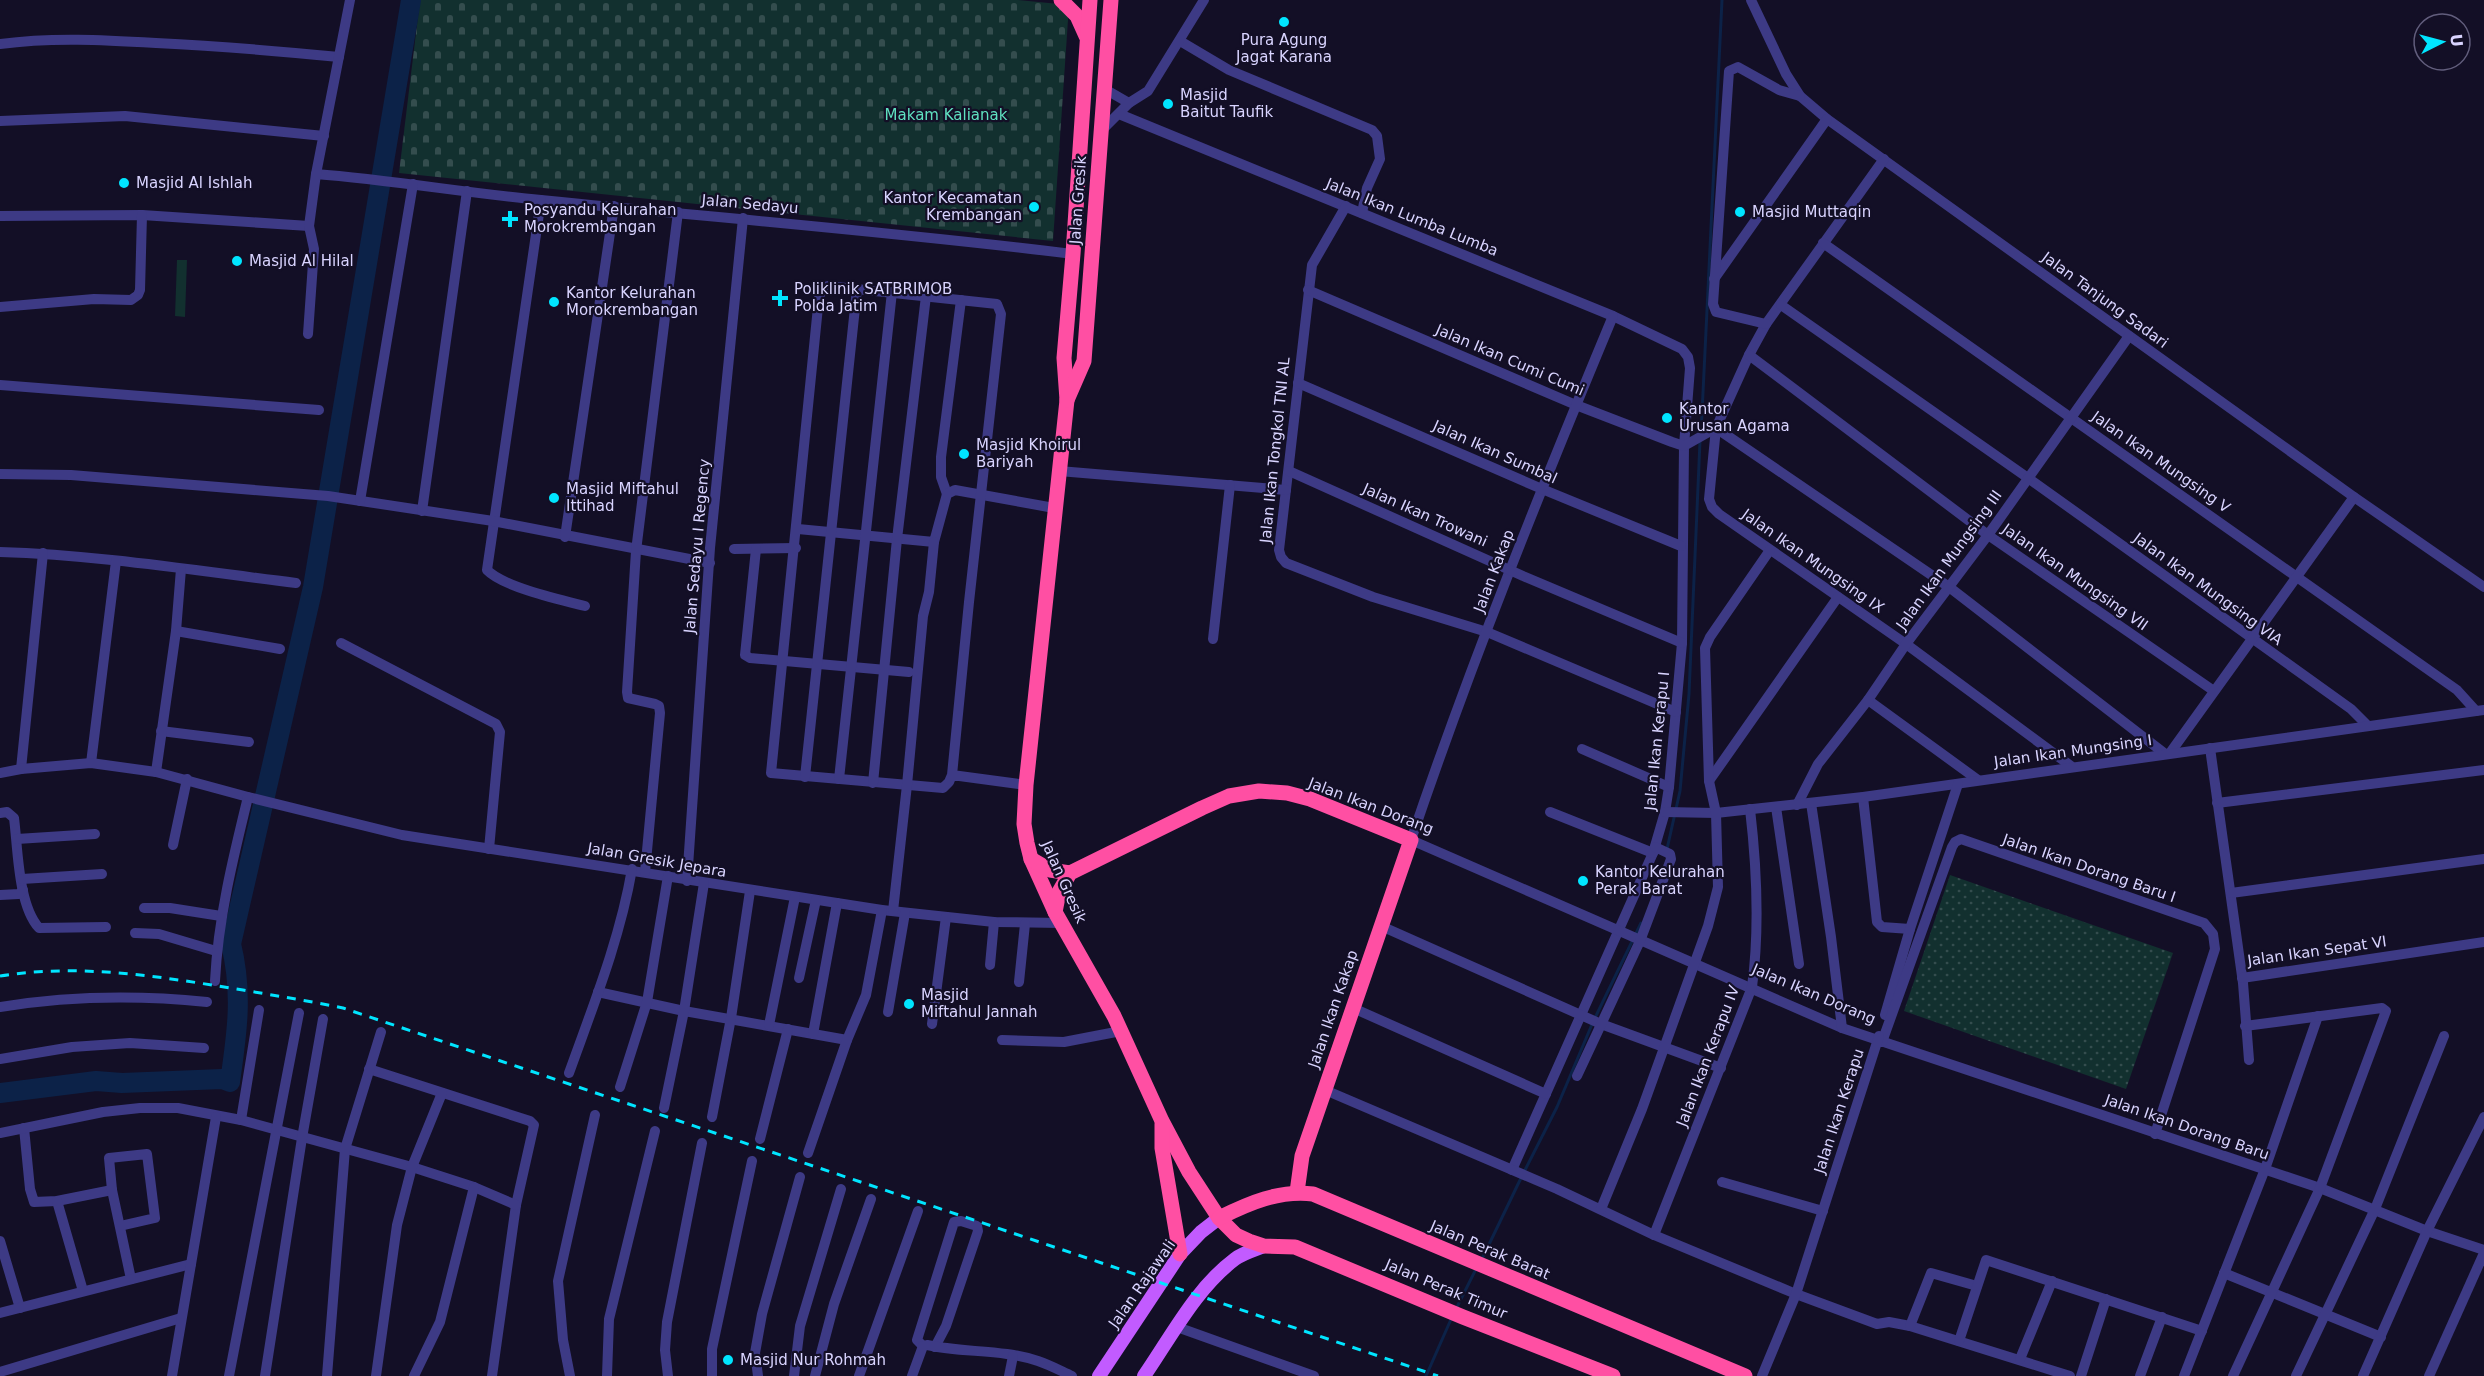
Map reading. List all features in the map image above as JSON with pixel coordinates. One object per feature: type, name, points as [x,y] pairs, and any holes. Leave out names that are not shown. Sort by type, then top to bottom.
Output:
[{"type":"highway","points":[[1061,0],[1077,16],[1088,39]]},
{"type":"highway","name":"Jalan Gresik","points":[[1090,0],[1064,358],[1067,400],[1054,508],[1024,824],[1031,859],[1058,918],[1121,1031],[1162,1121],[1189,1172],[1219,1218],[1236,1235],[1264,1246]]},
{"type":"highway","name":"Jalan Gresik","points":[[1067,400],[1084,361],[1111,0]]},
{"type":"highway","name":"Jalan Ikan Dorang","points":[[1070,873],[1211,804],[1230,796],[1259,791],[1310,799],[1411,840]]},
{"type":"highway","name":"Jalan Ikan Kakap","points":[[1297,1192],[1302,1156],[1411,840]]},
{"type":"highway","points":[[1031,859],[1050,870],[1070,873],[1059,892],[1058,918]]},
{"type":"highway","points":[[1162,1121],[1163,1159],[1180,1254]]},
{"type":"highway","name":"Jalan Perak Barat","points":[[1219,1218],[1238,1208],[1276,1195],[1297,1192],[1313,1194],[1714,1370],[1745,1376]]},
{"type":"highway","name":"Jalan Perak Timur","points":[[1264,1246],[1295,1247],[1613,1376]]},
{"type":"main road","name":"Jalan Rajawali","points":[[1099,1376],[1180,1254],[1200,1233],[1219,1218]]},
{"type":"main road","points":[[1144,1376],[1217,1274],[1236,1259],[1264,1246]]},
{"type":"street","points":[[308,334],[314,249],[309,226],[316,174],[350,0]]},
{"type":"street","points":[[1101,131],[1129,103],[1148,91],[1204,0]]},
{"type":"street","name":"Jalan Tanjung Sadari","points":[[1751,0],[1786,74],[1800,96],[1827,119],[2354,497],[2484,587]]},
{"type":"street","points":[[0,44],[25,41],[106,40],[235,47],[339,57]]},
{"type":"street","points":[[1180,41],[1229,70],[1372,130],[1377,136],[1380,159],[1367,188],[1362,213]]},
{"type":"street","points":[[1766,324],[1716,312],[1713,304],[1729,71],[1738,67],[1779,90],[1800,96]]},
{"type":"street","points":[[1103,88],[1129,103]]},
{"type":"street","name":"Jalan Ikan Lumba Lumba","points":[[1119,114],[1613,316],[1682,349],[1688,357]]},
{"type":"street","points":[[0,121],[125,116],[324,136]]},
{"type":"street","points":[[1714,279],[1827,119]]},
{"type":"street","points":[[1684,445],[1715,428],[1766,324],[1884,159]]},
{"type":"street","name":"Jalan Sedayu","points":[[316,174],[375,179],[541,200],[915,234],[1073,254]]},
{"type":"street","points":[[360,501],[413,184]]},
{"type":"street","points":[[422,511],[467,191]]},
{"type":"street","points":[[541,200],[487,572],[524,588],[585,606]]},
{"type":"street","points":[[565,537],[614,206]]},
{"type":"street","name":"Jalan Ikan Tongkol TNI AL","points":[[1346,207],[1312,265],[1279,550],[1281,557],[1286,563],[1372,597],[1487,632],[1676,712]]},
{"type":"street","points":[[645,872],[660,713],[659,706],[627,696],[636,551],[678,212]]},
{"type":"street","points":[[0,216],[142,215],[309,226]]},
{"type":"street","points":[[0,307],[94,299],[131,300],[138,295],[140,290],[142,215]]},
{"type":"street","name":"Jalan Sedayu I Regency","points":[[687,879],[710,563],[743,218]]},
{"type":"street","name":"Jalan Ikan Mungsing V","points":[[1823,243],[2457,690],[2480,710]]},
{"type":"street","points":[[828,286],[857,289],[997,304],[1001,314],[952,775],[943,788],[771,773],[798,529],[819,297],[822,290],[828,286]]},
{"type":"street","points":[[805,777],[857,289]]},
{"type":"street","name":"Jalan Ikan Cumi Cumi","points":[[1308,290],[1576,405],[1684,445]]},
{"type":"street","points":[[839,779],[892,292]]},
{"type":"street","points":[[873,783],[897,539],[926,296]]},
{"type":"street","points":[[808,1153],[847,1040],[866,995],[887,911],[908,785],[922,616],[929,592],[934,542],[947,494],[941,477],[941,457],[962,300]]},
{"type":"street","name":"Jalan Ikan Mungsing VIA","points":[[1781,305],[2351,709],[2368,726]]},
{"type":"street","name":"Jalan Kakap","points":[[1411,840],[1434,771],[1510,570],[1613,316]]},
{"type":"street","name":"Jalan Ikan Mungsing III","points":[[1797,805],[1818,764],[1868,700],[1906,644],[1988,535],[2129,336]]},
{"type":"street","name":"Jalan Ikan Mungsing VII","points":[[1749,355],[1988,535],[2214,691]]},
{"type":"street","name":"Jalan Ikan Kerapu I","points":[[1513,1170],[1584,1015],[1670,812],[1669,787],[1682,643],[1681,546],[1684,445],[1690,368],[1688,357]]},
{"type":"street","name":"Jalan Ikan Sumbal","points":[[1298,382],[1542,489],[1681,546]]},
{"type":"street","points":[[0,385],[319,410]]},
{"type":"street","points":[[1715,428],[1949,587],[2167,753],[2354,497]]},
{"type":"street","name":"Jalan Ikan Mungsing IX","points":[[1715,428],[1709,499],[1712,507],[1906,644],[2071,766]]},
{"type":"street","points":[[1059,471],[1286,490]]},
{"type":"street","name":"Jalan Ikan Trowani","points":[[1289,471],[1510,570],[1682,643]]},
{"type":"street","points":[[0,474],[71,475],[328,496],[493,521],[636,551],[710,563]]},
{"type":"street","points":[[1213,639],[1230,485]]},
{"type":"street","points":[[947,494],[955,490],[982,493],[1054,508]]},
{"type":"street","points":[[798,529],[934,542]]},
{"type":"street","points":[[734,549],[796,548]]},
{"type":"street","points":[[756,549],[745,655],[750,658],[816,666],[852,666],[909,672]]},
{"type":"street","points":[[1601,1209],[1642,1109],[1708,926],[1718,887],[1716,813],[1709,781],[1705,648],[1710,637],[1770,550]]},
{"type":"street","points":[[0,552],[43,553],[296,583]]},
{"type":"street","points":[[21,768],[43,553]]},
{"type":"street","points":[[91,762],[116,561]]},
{"type":"street","points":[[156,772],[176,631],[181,569]]},
{"type":"street","points":[[1709,781],[1838,597]]},
{"type":"street","points":[[176,631],[280,649]]},
{"type":"street","points":[[341,643],[496,724],[500,732],[489,849]]},
{"type":"street","points":[[1868,700],[1978,780]]},
{"type":"street","name":"Jalan Ikan Mungsing I","points":[[1670,812],[1716,813],[1863,797],[2480,710]]},
{"type":"street","points":[[161,731],[249,742]]},
{"type":"street","name":"Jalan Ikan Sepat VI","points":[[2210,748],[2242,978],[2484,942]]},
{"type":"street","points":[[1582,749],[1669,787]]},
{"type":"street","name":"Jalan Gresik Jepara","points":[[0,773],[21,768],[91,762],[187,779],[402,835],[632,869],[750,891],[887,911],[1024,924],[1058,918]]},
{"type":"street","points":[[2217,803],[2484,770]]},
{"type":"street","points":[[952,775],[1026,785]]},
{"type":"street","points":[[173,845],[187,779]]},
{"type":"street","name":"Jalan Ikan Kerapu","points":[[1762,1376],[1796,1293],[1880,1041],[1910,929],[1958,784]]},
{"type":"street","points":[[215,981],[221,916],[250,797]]},
{"type":"street","points":[[1863,797],[1877,922],[1882,927],[1910,929]]},
{"type":"street","points":[[1811,803],[1832,938],[1842,1028]]},
{"type":"street","points":[[1776,807],[1799,964]]},
{"type":"street","name":"Jalan Ikan Kerapu IV","points":[[1654,1234],[1752,987],[1756,959],[1757,911],[1756,859],[1750,809]]},
{"type":"street","points":[[0,813],[7,812],[14,818],[29,914],[39,928],[106,927]]},
{"type":"street","points":[[1550,812],[1670,854],[1671,859],[1638,940],[1577,1076]]},
{"type":"street","points":[[17,839],[95,834]]},
{"type":"street","name":"Jalan Ikan Dorang Baru I","points":[[1880,1041],[1952,847],[1961,839],[2204,923],[2213,934],[2214,949],[2155,1134]]},
{"type":"street","name":"Jalan Ikan Dorang","points":[[1411,840],[1842,1028],[1880,1041]]},
{"type":"street","points":[[2231,893],[2484,859]]},
{"type":"street","points":[[569,1073],[626,907],[632,869]]},
{"type":"street","points":[[23,885],[102,874]]},
{"type":"street","points":[[620,1087],[647,1002],[669,876]]},
{"type":"street","points":[[664,1108],[684,1011],[704,883]]},
{"type":"street","points":[[0,894],[19,894],[23,885]]},
{"type":"street","points":[[712,1117],[731,1018],[750,891]]},
{"type":"street","points":[[769,1026],[795,897]]},
{"type":"street","points":[[799,978],[816,900]]},
{"type":"street","points":[[813,1034],[837,903]]},
{"type":"street","points":[[144,908],[170,908],[221,916]]},
{"type":"street","points":[[888,1012],[905,913]]},
{"type":"street","points":[[932,1024],[946,917]]},
{"type":"street","points":[[990,965],[993,922]]},
{"type":"street","points":[[1019,982],[1024,924]]},
{"type":"street","points":[[1381,926],[1599,1023],[1720,1068]]},
{"type":"street","points":[[135,933],[159,934],[216,951]]},
{"type":"street","points":[[2242,978],[2249,1060]]},
{"type":"street","points":[[598,992],[684,1011],[847,1040]]},
{"type":"street","points":[[0,1007],[30,1002],[137,996],[207,1002]]},
{"type":"street","points":[[1353,1008],[1546,1094]]},
{"type":"street","points":[[2233,1376],[2273,1294],[2320,1188],[2386,1011],[2382,1008],[2246,1026]]},
{"type":"street","points":[[241,1120],[259,1010]]},
{"type":"street","points":[[229,1376],[299,1013]]},
{"type":"street","points":[[2184,1376],[2265,1169],[2318,1016]]},
{"type":"street","points":[[265,1376],[302,1136],[323,1019]]},
{"type":"street","points":[[760,1139],[788,1029]]},
{"type":"street","points":[[1002,1040],[1065,1042],[1121,1031]]},
{"type":"street","points":[[327,1376],[345,1149],[381,1032]]},
{"type":"street","points":[[2296,1376],[2375,1209],[2444,1036]]},
{"type":"street","name":"Jalan Ikan Dorang Baru","points":[[1880,1041],[2320,1188],[2484,1252]]},
{"type":"street","points":[[0,1059],[72,1047],[130,1043],[204,1048]]},
{"type":"street","points":[[369,1069],[530,1121],[534,1125],[516,1205],[492,1376]]},
{"type":"street","points":[[1325,1090],[1513,1170],[1654,1234],[1796,1293],[1877,1324],[1889,1322],[1910,1326],[2070,1376]]},
{"type":"street","points":[[376,1376],[397,1225],[412,1167],[442,1093]]},
{"type":"street","points":[[0,1133],[103,1112],[140,1108],[178,1108],[241,1120],[412,1167],[474,1187],[516,1205]]},
{"type":"street","points":[[570,1376],[563,1340],[558,1281],[595,1115]]},
{"type":"street","points":[[169,1375],[216,1117]]},
{"type":"street","points":[[2363,1376],[2427,1231],[2484,1117]]},
{"type":"street","points":[[24,1128],[31,1199],[39,1203],[112,1190]]},
{"type":"street","points":[[607,1376],[609,1319],[655,1131]]},
{"type":"street","points":[[668,1376],[665,1350],[667,1322],[702,1143]]},
{"type":"street","points":[[120,1226],[155,1218],[149,1158],[142,1153],[109,1158],[112,1190],[131,1279]]},
{"type":"street","points":[[712,1376],[712,1349],[752,1161]]},
{"type":"street","points":[[758,1376],[755,1353],[762,1314],[800,1177]]},
{"type":"street","points":[[1722,1182],[1822,1211]]},
{"type":"street","points":[[414,1376],[440,1322],[474,1187]]},
{"type":"street","points":[[795,1376],[800,1326],[841,1189]]},
{"type":"street","points":[[815,1376],[834,1304],[871,1199]]},
{"type":"street","points":[[57,1201],[83,1291]]},
{"type":"street","points":[[859,1376],[918,1211]]},
{"type":"street","points":[[912,1376],[928,1346],[946,1326],[978,1231],[977,1226],[961,1221],[954,1222],[917,1340],[928,1346],[1037,1360],[1072,1376]]},
{"type":"street","points":[[0,1241],[20,1308]]},
{"type":"street","points":[[2429,1376],[2484,1252]]},
{"type":"street","points":[[1959,1341],[1986,1260],[2202,1331]]},
{"type":"street","points":[[0,1313],[191,1264]]},
{"type":"street","points":[[1910,1326],[1931,1273],[1977,1286]]},
{"type":"street","points":[[2224,1274],[2381,1337]]},
{"type":"street","points":[[2020,1359],[2052,1281]]},
{"type":"street","points":[[2081,1376],[2106,1299]]},
{"type":"street","points":[[2140,1376],[2162,1317]]},
{"type":"street","points":[[0,1372],[181,1318]]},
{"type":"street","points":[[1177,1327],[1314,1376]]},
{"type":"street","points":[[1009,1376],[1013,1356]]},
{"type":"green space","name":"Makam Kalianak","points":[[420,0],[1018,0],[1069,5],[1053,241],[399,173]]},
{"type":"green space","points":[[177,260],[187,260],[185,317],[175,316]]},
{"type":"green space","points":[[1950,875],[2173,953],[2126,1089],[1904,1011]]},
{"type":"waterway","points":[[0,1093],[96,1081],[122,1083],[222,1079],[230,1082],[237,1030],[238,996],[231,944],[313,587],[411,0]]},
{"type":"waterway","points":[[1701,434],[1722,0]]},
{"type":"waterway","points":[[1667,849],[1680,791],[1689,694],[1700,441]]},
{"type":"waterway","points":[[1524,1172],[1557,1107],[1593,1022],[1641,923]]},
{"type":"waterway","points":[[1481,1261],[1521,1178]]},
{"type":"waterway","points":[[1456,1309],[1476,1269]]},
{"type":"waterway","points":[[1426,1376],[1452,1317]]},
{"type":"railway","points":[[0,976],[61,971],[122,973],[213,985],[343,1008],[1438,1376]]},
{"type":"place","name":"Pura Agung Jagat Karana","points":[[1284,22]]},
{"type":"place","name":"Masjid Baitut Taufik","points":[[1168,104]]},
{"type":"place","name":"Masjid Al Ishlah","points":[[124,183]]},
{"type":"place","name":"Kantor Kecamatan Krembangan","points":[[1034,207]]},
{"type":"place","name":"Masjid Muttaqin","points":[[1740,212]]},
{"type":"place","name":"Posyandu Kelurahan Morokrembangan","points":[[510,219]]},
{"type":"place","name":"Masjid Al Hilal","points":[[237,261]]},
{"type":"place","name":"Poliklinik SATBRIMOB Polda Jatim","points":[[780,298]]},
{"type":"place","name":"Kantor Kelurahan Morokrembangan","points":[[554,302]]},
{"type":"place","name":"Kantor Urusan Agama","points":[[1667,418]]},
{"type":"place","name":"Masjid Khoirul Bariyah","points":[[964,454]]},
{"type":"place","name":"Masjid Miftahul Ittihad","points":[[554,498]]},
{"type":"place","name":"Kantor Kelurahan Perak Barat","points":[[1583,881]]},
{"type":"place","name":"Masjid Miftahul Jannah","points":[[909,1004]]},
{"type":"place","name":"Masjid Nur Rohmah","points":[[728,1360]]}]
